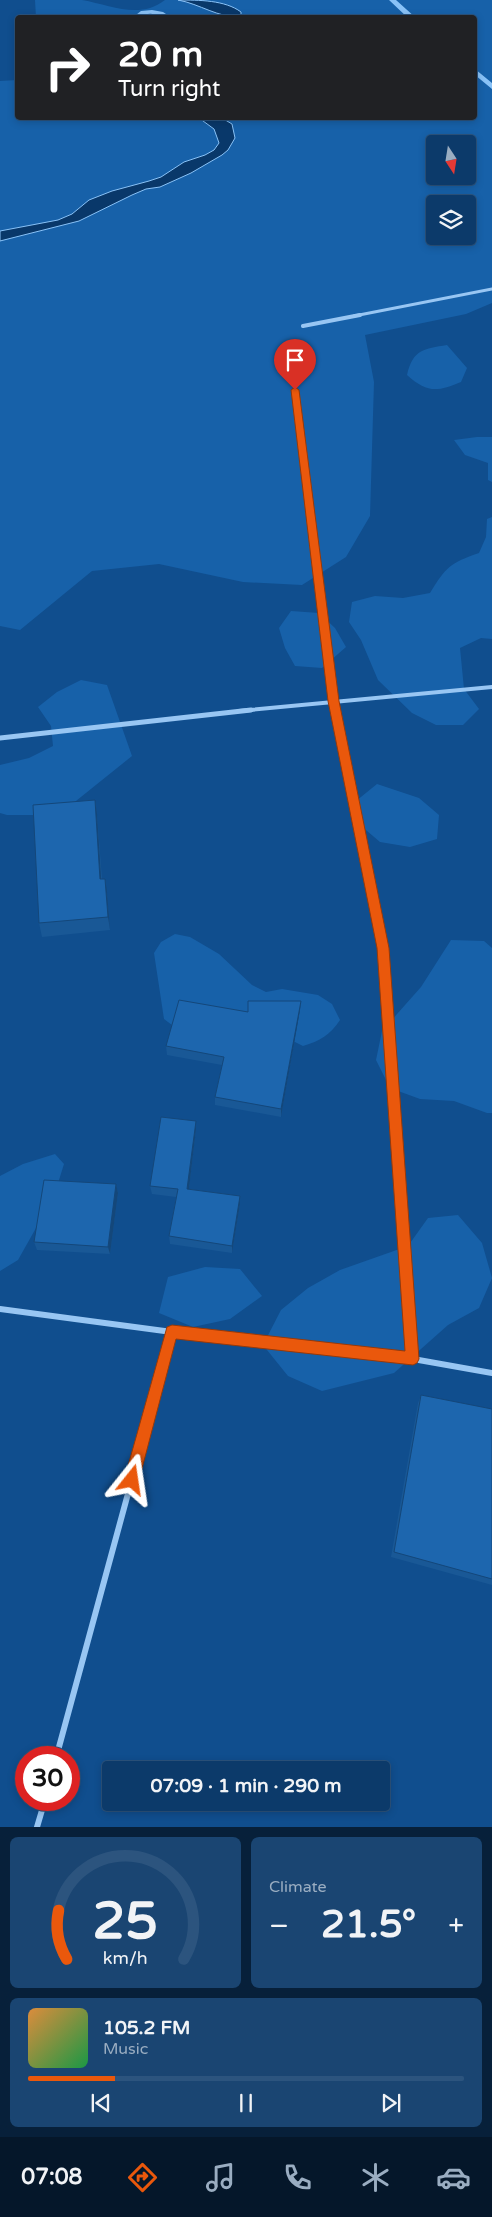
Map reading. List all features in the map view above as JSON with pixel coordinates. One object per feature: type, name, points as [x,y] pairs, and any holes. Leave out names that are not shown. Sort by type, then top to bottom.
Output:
[{"type":"street","points":[[303,326],[492,289]]},
{"type":"street","points":[[0,738],[333,701],[492,687]]},
{"type":"street","points":[[333,701],[383,948],[413,1359]]},
{"type":"street","points":[[0,1308],[172,1332],[413,1359],[492,1373]]},
{"type":"street","points":[[59,1746],[172,1332]]},
{"type":"street","points":[[38,1827],[42,1811]]},
{"type":"lane","points":[[295,390],[333,701]]},
{"type":"shaded area","points":[[35,0],[82,0],[135,10],[155,6],[165,0],[492,0],[492,303],[466,314],[365,335],[374,382],[370,516],[346,557],[302,585],[243,582],[159,564],[92,571],[20,630],[0,626],[0,81],[15,80],[15,120],[477,120],[477,15],[36,15]]},
{"type":"shaded area","points":[[178,0],[220,3],[235,8],[241,12],[241,15],[225,15]]},
{"type":"shaded area","points":[[202,120],[225,120],[232,124],[235,138],[228,150],[222,155],[191,173],[160,187],[146,189],[132,195],[79,221],[0,241],[0,231],[58,220],[72,214],[89,200],[112,191],[161,177],[184,162],[205,155],[214,150],[219,143],[214,129]]},
{"type":"shaded area","points":[[447,345],[467,368],[461,382],[445,388],[433,389],[421,385],[407,375],[409,366],[416,355],[426,349]]},
{"type":"shaded area","points":[[492,437],[492,482],[488,480],[488,463],[465,455],[454,440]]},
{"type":"shaded area","points":[[492,517],[492,639],[481,638],[460,648],[464,689],[479,709],[463,725],[436,725],[412,713],[378,680],[361,640],[349,622],[352,602],[375,596],[403,598],[430,593],[440,577],[450,567],[461,560],[479,553],[486,537],[487,519]]},
{"type":"shaded area","points":[[291,611],[319,613],[335,628],[346,647],[322,668],[295,666],[285,648],[279,628]]},
{"type":"shaded area","points":[[81,680],[107,685],[132,756],[66,809],[36,815],[7,815],[0,813],[0,765],[29,758],[53,746],[51,726],[38,707],[57,692]]},
{"type":"shaded area","points":[[377,784],[419,798],[439,815],[437,839],[410,847],[380,842],[360,825],[356,801]]},
{"type":"shaded area","points":[[175,934],[190,937],[219,954],[252,985],[266,992],[282,989],[318,995],[332,1004],[340,1020],[324,1037],[303,1046],[289,1039],[176,1028],[164,1019],[154,953],[161,942]]},
{"type":"shaded area","points":[[451,940],[484,941],[492,948],[492,1113],[487,1113],[454,1101],[420,1099],[390,1088],[376,1060],[382,1031],[421,987]]},
{"type":"shaded area","points":[[55,1154],[64,1164],[54,1196],[18,1260],[0,1271],[0,1176],[23,1164]]},
{"type":"shaded area","points":[[458,1215],[482,1243],[492,1278],[479,1308],[448,1325],[394,1373],[322,1391],[288,1376],[263,1345],[281,1310],[308,1288],[340,1270],[408,1246],[428,1218]]},
{"type":"shaded area","points":[[205,1267],[240,1269],[262,1296],[230,1319],[193,1327],[159,1313],[168,1277]]},
{"type":"building","points":[[95,800],[100,879],[105,879],[108,917],[39,923],[33,805]]},
{"type":"building","points":[[179,1000],[248,1012],[248,1001],[301,1001],[281,1109],[215,1097],[224,1057],[166,1046]]},
{"type":"building","points":[[161,1117],[196,1121],[187,1189],[240,1196],[232,1246],[169,1236],[178,1189],[150,1186]]},
{"type":"building","points":[[44,1180],[116,1184],[108,1247],[34,1242]]},
{"type":"building","points":[[421,1395],[492,1409],[492,1579],[394,1552]]},
{"type":"waterway","points":[[392,0],[410,15]]},
{"type":"waterway","points":[[139,15],[147,12],[162,15]]},
{"type":"waterway","points":[[477,73],[492,87]]},
{"type":"route","points":[[132,1480],[172,1332],[413,1359],[383,948],[333,701],[295,390]]}]
